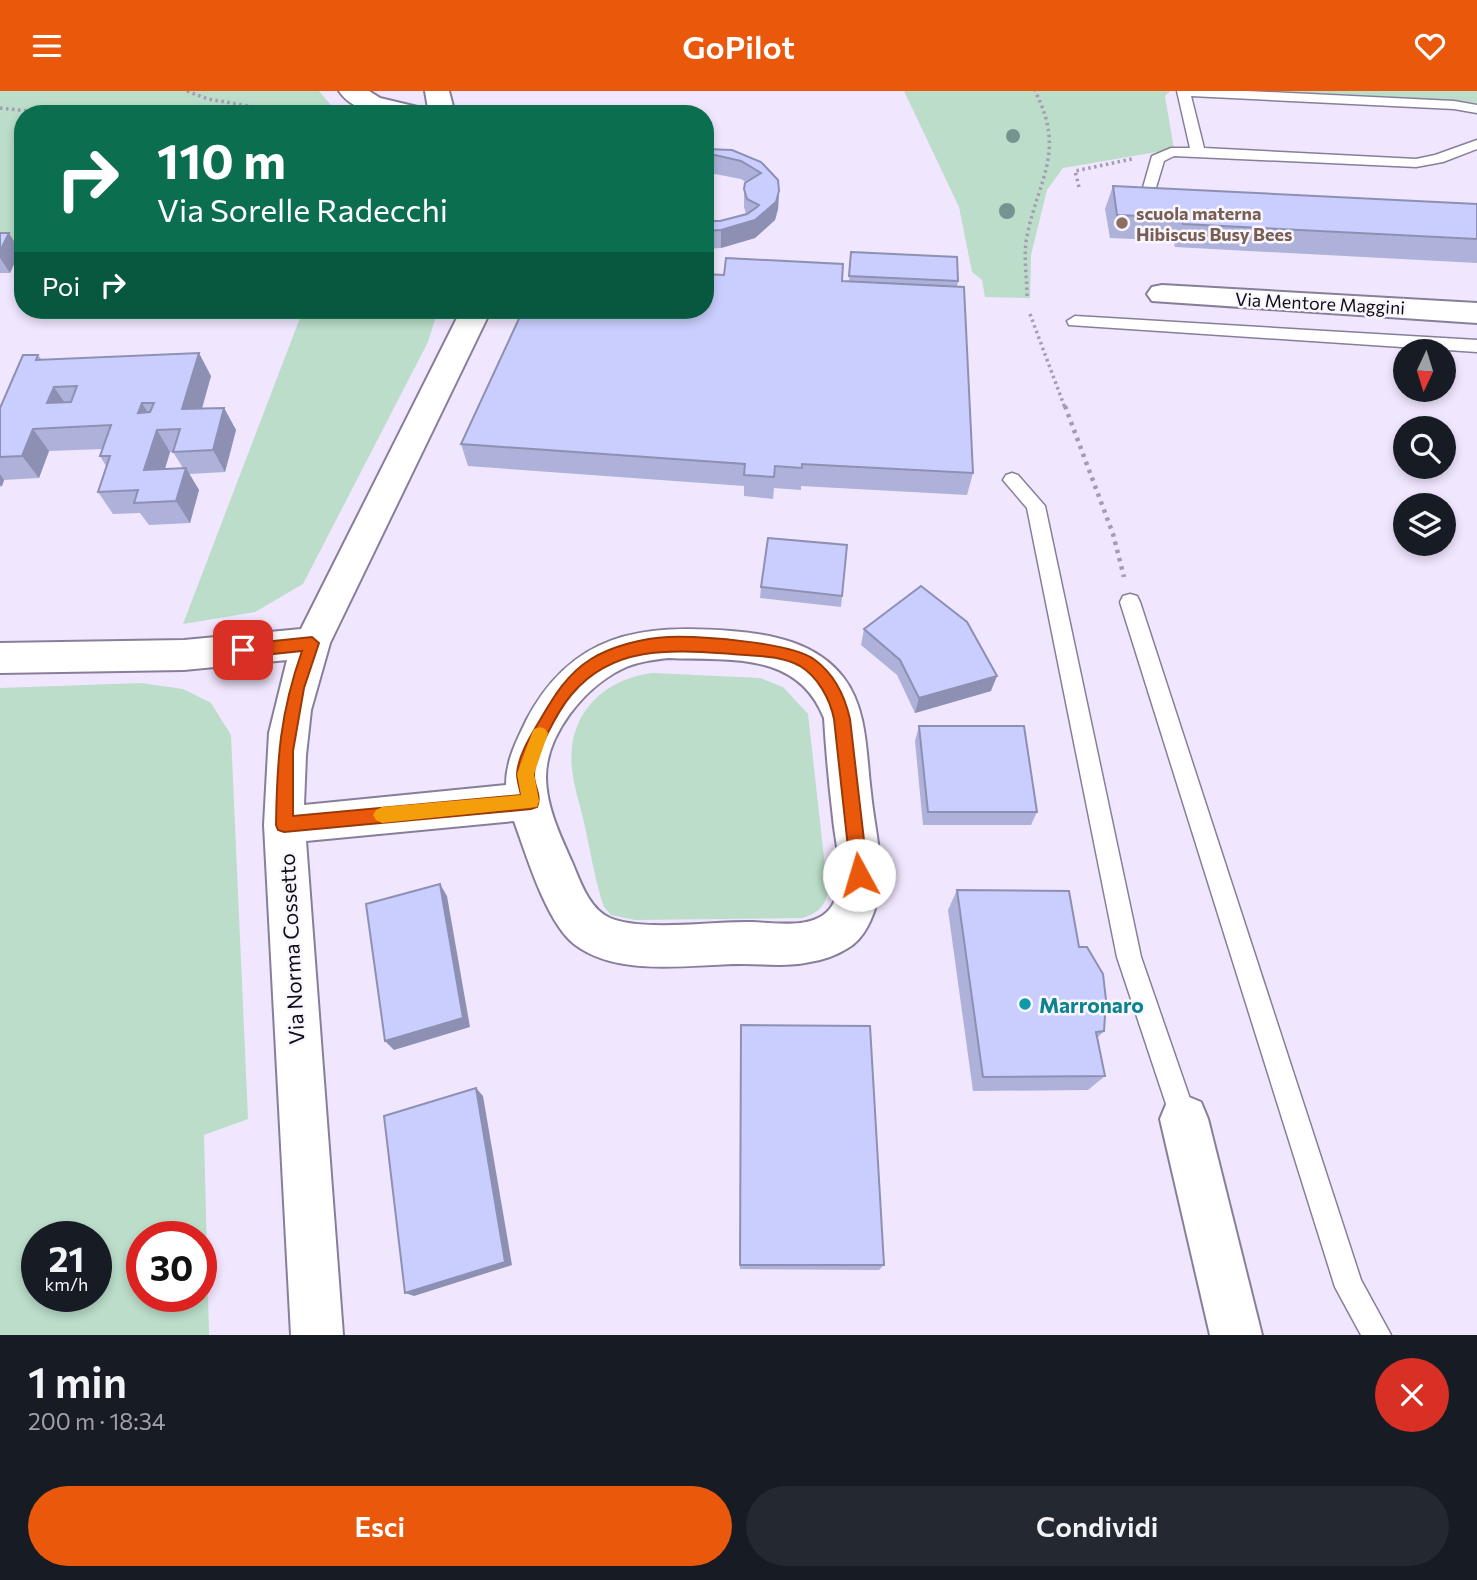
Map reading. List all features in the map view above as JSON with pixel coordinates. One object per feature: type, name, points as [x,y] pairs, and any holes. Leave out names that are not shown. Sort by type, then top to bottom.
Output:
[{"type":"street","points":[[351,91],[379,105]]},
{"type":"street","name":"Via Mentore Maggini","points":[[1162,294],[1477,313]]},
{"type":"street","name":"Via Norma Cossetto","points":[[317,1335],[284,825],[287,742],[296,688],[312,643],[472,319]]},
{"type":"street","points":[[0,658],[173,656],[312,643]]},
{"type":"street","points":[[668,643],[772,651],[790,655],[808,663],[819,673],[829,685],[840,709],[859,875],[854,910],[834,934],[802,943],[629,943],[606,938],[592,932],[577,917],[567,901],[543,842],[531,801],[525,774],[537,740],[566,689],[597,663],[635,648],[668,643]]},
{"type":"street","points":[[284,825],[531,801]]},
{"type":"street","points":[[1184,1119],[1236,1335]]},
{"type":"lane","points":[[1198,152],[1183,92],[1454,105],[1477,109]]},
{"type":"lane","points":[[1149,191],[1157,159],[1171,152],[1416,163],[1437,159],[1477,144]]},
{"type":"lane","points":[[1075,321],[1477,346]]},
{"type":"lane","points":[[1012,480],[1035,506],[1129,957],[1184,1119]]},
{"type":"lane","points":[[1130,602],[1349,1287],[1377,1335]]},
{"type":"path","points":[[187,91],[208,99],[243,105]]},
{"type":"path","points":[[1027,296],[1027,238],[1049,167],[1052,137],[1044,105],[1035,91]]},
{"type":"path","points":[[1079,187],[1075,171],[1125,159],[1157,159]]},
{"type":"path","points":[[1030,314],[1113,534],[1130,602]]},
{"type":"green space","points":[[0,91],[319,91],[332,105],[14,105],[14,249],[0,254]]},
{"type":"green space","points":[[904,91],[1170,91],[1165,96],[1174,149],[1063,168],[1047,190],[1031,255],[1030,298],[985,297],[982,280],[972,272],[959,207]]},
{"type":"green space","points":[[1207,91],[1477,91],[1477,103],[1458,101]]},
{"type":"green space","points":[[300,319],[435,319],[428,342],[303,584],[255,612],[183,624]]},
{"type":"green space","points":[[653,673],[760,678],[783,687],[808,714],[828,893],[822,906],[815,912],[802,918],[635,920],[611,915],[604,907],[573,776],[572,750],[575,732],[591,703],[603,692],[618,683]]},
{"type":"green space","points":[[141,683],[183,689],[211,703],[231,735],[248,1119],[204,1135],[206,1221],[126,1221],[126,1312],[208,1312],[209,1335],[0,1335],[0,688]]},
{"type":"building","points":[[714,149],[732,150],[761,162],[778,180],[776,202],[755,220],[714,230],[714,221],[747,214],[759,205],[747,199],[744,189],[745,183],[761,173],[741,161],[715,155]]},
{"type":"building","points":[[1113,186],[1477,204],[1477,239],[1183,224],[1181,213],[1164,212],[1165,217],[1117,215]]},
{"type":"building","points":[[0,233],[9,233],[0,251]]},
{"type":"building","points":[[851,252],[957,257],[958,281],[849,276]]},
{"type":"building","points":[[726,258],[843,264],[842,281],[964,287],[973,473],[802,464],[802,468],[775,466],[774,477],[744,475],[745,464],[461,444],[519,319],[714,319],[714,274],[724,275]]},
{"type":"building","points":[[199,353],[182,409],[224,408],[213,450],[173,452],[180,429],[157,430],[144,470],[186,468],[176,501],[134,503],[138,490],[98,492],[110,456],[100,456],[111,425],[33,429],[22,456],[0,457],[0,408],[23,355],[38,355],[36,360]],"holes":[[[77,386],[71,402],[47,403],[54,387]],[[142,403],[154,403],[150,412],[138,413]]]},
{"type":"building","points":[[768,538],[847,545],[842,596],[761,587]]},
{"type":"building","points":[[921,586],[967,622],[997,676],[919,698],[900,660],[864,629]]},
{"type":"building","points":[[919,726],[1024,726],[1037,812],[928,812]]},
{"type":"building","points":[[440,884],[463,1018],[385,1041],[366,904]]},
{"type":"building","name":"Marronaro","points":[[957,890],[1069,891],[1079,947],[1087,947],[1103,974],[1106,1000],[1104,1031],[1096,1032],[1105,1076],[983,1077]]},
{"type":"building","points":[[741,1025],[870,1026],[884,1265],[740,1265]]},
{"type":"building","points":[[476,1088],[505,1262],[405,1293],[384,1116]]},
{"type":"slow traffic","points":[[382,815],[531,801],[525,774],[540,733]]},
{"type":"place","name":"scuola materna Hibiscus Busy Bees","points":[[1122,223]]},
{"type":"place","name":"Marronaro","points":[[1025,1004]]},
{"type":"route","points":[[243,650],[312,643],[296,688],[285,751],[284,825],[531,801],[525,774],[553,707],[581,675],[597,663],[617,654],[668,643],[772,651],[790,655],[808,663],[819,673],[838,700],[859,875]]}]
